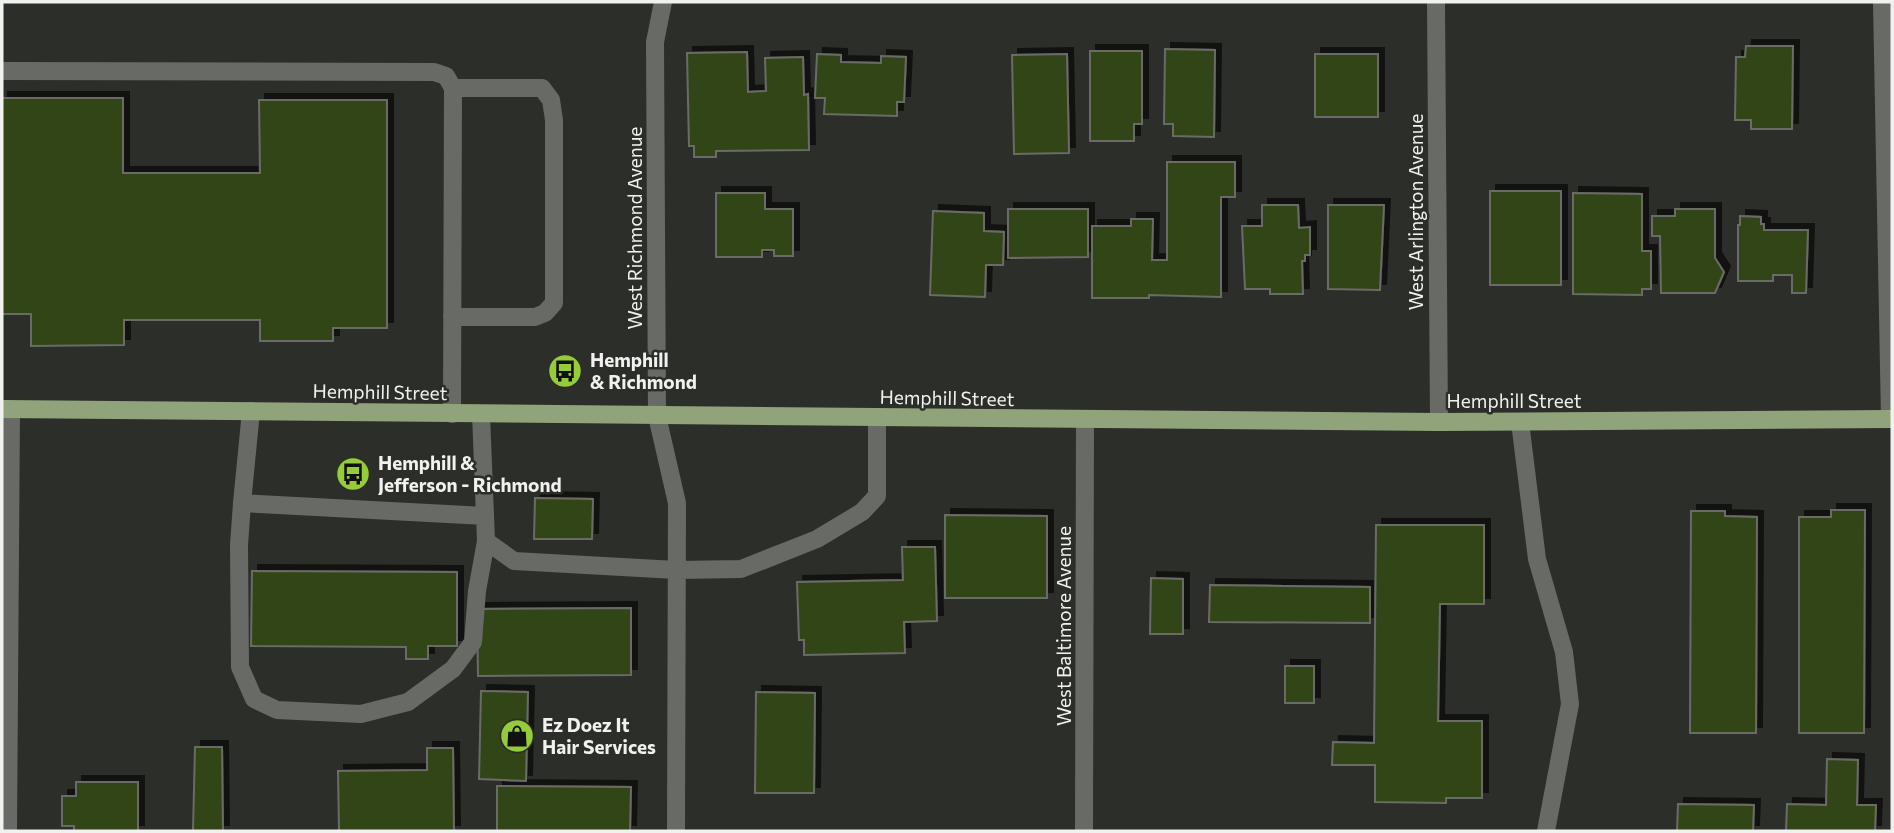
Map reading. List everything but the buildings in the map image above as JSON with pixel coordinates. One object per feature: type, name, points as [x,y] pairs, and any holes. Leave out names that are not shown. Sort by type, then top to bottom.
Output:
[{"type":"main road","name":"Hemphill Street","points":[[7,409],[1439,422],[1891,419]]},
{"type":"street","name":"West Richmond Avenue","points":[[663,2],[655,42],[657,416],[677,503],[677,831]]},
{"type":"street","name":"West Arlington Avenue","points":[[1436,2],[1439,422]]},
{"type":"street","points":[[1882,2],[1891,419]]},
{"type":"street","points":[[2,72],[433,72],[446,76],[453,88],[452,414]]},
{"type":"street","points":[[452,317],[535,317],[545,313],[554,303],[554,120],[551,100],[542,88],[453,88]]},
{"type":"street","points":[[7,409],[8,831]]},
{"type":"street","points":[[251,411],[239,545],[240,667],[254,699],[277,710],[361,714],[408,702],[453,669],[473,642],[477,591],[486,541],[481,414]]},
{"type":"street","points":[[486,541],[514,561],[677,570],[741,569],[817,539],[862,512],[877,496],[877,418]]},
{"type":"street","name":"West Baltimore Avenue","points":[[1084,831],[1086,420]]},
{"type":"street","points":[[1520,422],[1537,559],[1564,652],[1570,704],[1546,831]]},
{"type":"street","points":[[242,503],[485,516]]},
{"type":"place","name":"Hemphill & Richmond","points":[[565,371]]},
{"type":"place","name":"Hemphill & Jefferson - Richmond","points":[[353,474]]},
{"type":"place","name":"Ez Doez It Hair Services","points":[[517,736]]}]
